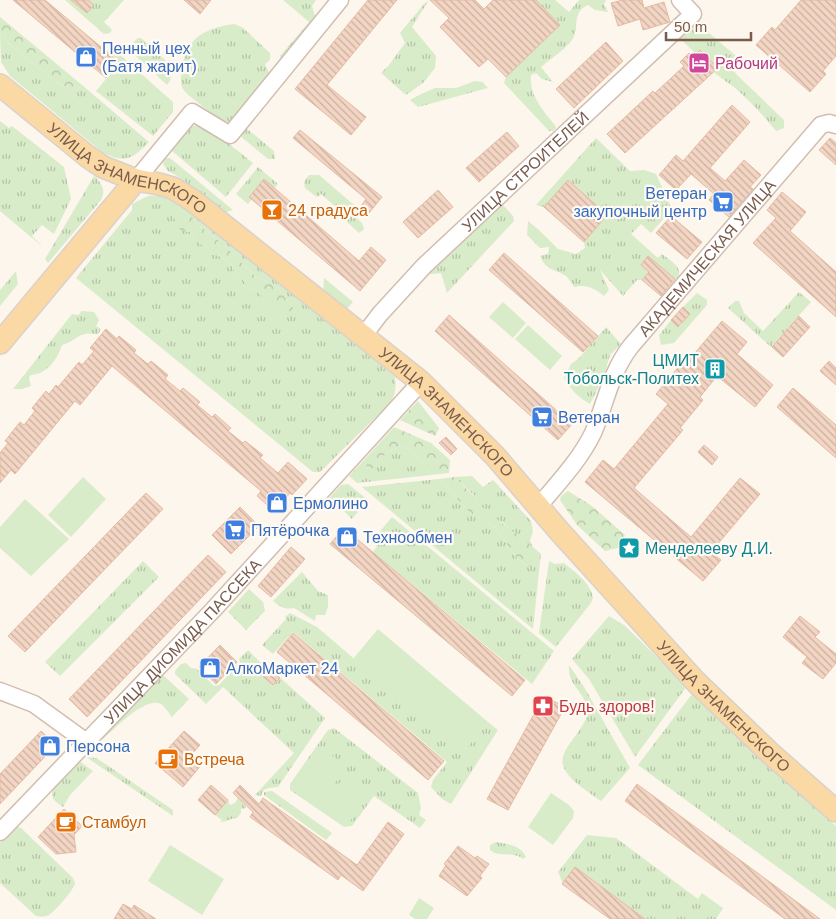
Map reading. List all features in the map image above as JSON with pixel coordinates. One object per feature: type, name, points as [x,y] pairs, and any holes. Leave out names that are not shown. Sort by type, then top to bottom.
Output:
[{"type":"main road","name":"УЛИЦА ЗНАМЕНСКОГО","points":[[0,85],[103,167],[136,180],[174,188],[192,200],[421,382],[495,456],[538,507],[696,682],[770,753],[836,811]]},
{"type":"main road","points":[[0,343],[136,180]]},
{"type":"street","points":[[136,180],[192,112],[230,134],[340,0]]},
{"type":"street","name":"УЛИЦА СТРОИТЕЛЕЙ","points":[[364,335],[380,314],[424,266],[693,14],[680,0]]},
{"type":"street","name":"АКАДЕМИЧЕСКАЯ УЛИЦА","points":[[538,507],[587,445],[614,372],[622,358],[822,125],[832,124]]},
{"type":"street","name":"УЛИЦА ДИОМИДА ПАССЕКА","points":[[0,832],[85,741],[213,610],[421,382]]},
{"type":"street","points":[[0,691],[34,704],[85,741]]},
{"type":"green space","points":[[65,0],[71,0],[87,13],[94,5],[88,0],[124,0],[104,22],[112,30],[110,33],[104,34]]},
{"type":"green space","points":[[283,0],[316,0],[312,6],[316,19],[284,58],[281,58],[280,56],[309,22]]},
{"type":"green space","points":[[429,0],[412,27],[436,56],[435,68],[423,83],[406,95],[381,73],[405,43],[400,33]]},
{"type":"green space","points":[[536,0],[555,0],[569,12],[579,0],[606,0],[604,4],[608,12],[595,10],[588,5],[579,12],[574,36],[570,43],[541,67],[553,82],[542,79],[536,73],[531,75],[532,89],[542,108],[555,125],[556,128],[553,131],[549,131],[504,83],[506,77],[560,25]]},
{"type":"green space","points":[[0,17],[82,85],[75,90],[59,84],[9,44],[0,33]]},
{"type":"green space","points":[[234,24],[242,27],[270,53],[270,60],[265,64],[269,73],[269,79],[235,119],[229,122],[222,121],[185,92],[182,87],[181,77],[187,50],[198,36],[214,28]]},
{"type":"green space","points":[[688,26],[703,28],[736,56],[728,63],[737,75],[784,120],[784,128],[776,131],[746,98],[714,72],[718,68],[701,50],[696,54],[676,34]]},
{"type":"green space","points":[[0,33],[9,44],[59,84],[75,90],[82,85],[149,142],[128,158],[116,158],[102,152],[10,76],[1,62]]},
{"type":"green space","points":[[138,38],[141,38],[165,60],[171,79],[167,85],[127,48]]},
{"type":"green space","points":[[112,48],[173,102],[173,112],[153,136],[96,91],[120,62],[107,51]]},
{"type":"green space","points":[[475,81],[482,82],[488,88],[418,107],[410,100],[435,88],[456,88]]},
{"type":"green space","points":[[0,121],[9,128],[12,126],[64,167],[71,199],[54,234],[42,225],[32,236],[44,248],[0,211]]},
{"type":"green space","points":[[191,126],[205,128],[227,142],[253,163],[226,197],[171,150]]},
{"type":"green space","points":[[246,128],[274,151],[275,159],[268,159],[239,135],[240,130]]},
{"type":"green space","points":[[596,138],[630,171],[644,170],[656,174],[672,209],[651,233],[641,224],[631,234],[658,258],[662,254],[678,267],[678,278],[675,279],[648,256],[641,265],[649,272],[642,280],[637,280],[623,296],[600,270],[609,290],[604,296],[590,287],[574,287],[566,276],[545,265],[540,256],[548,254],[549,247],[540,248],[527,235],[528,221],[558,249],[576,254],[585,248],[584,242],[544,207],[536,205]]},
{"type":"green space","points":[[165,158],[170,158],[233,210],[224,213],[179,177],[168,171],[163,164]]},
{"type":"green space","points":[[258,167],[278,184],[274,189],[263,180],[249,196],[252,199],[248,204],[236,194]]},
{"type":"green space","points":[[309,175],[319,175],[354,205],[353,215],[362,223],[364,229],[359,233],[347,222],[347,217],[321,194],[317,197],[305,188],[304,182]]},
{"type":"green space","points":[[94,176],[102,187],[101,200],[48,263],[45,259]]},
{"type":"green space","points":[[159,195],[177,200],[395,377],[395,390],[390,403],[320,472],[313,472],[76,278],[132,210],[132,204],[148,196]],"holes":[[[192,217],[200,226],[223,244],[255,276],[276,286],[294,309],[261,295],[235,274],[233,266],[224,258],[216,255],[198,242],[191,232]]]},
{"type":"green space","points":[[502,204],[513,216],[514,221],[447,293],[441,273],[423,275],[499,205]]},
{"type":"green space","points":[[181,212],[192,217],[255,276],[276,286],[294,309],[287,313],[273,309],[264,302],[261,295],[235,274],[233,266],[224,258],[216,255],[198,242],[191,232],[177,228],[174,217]]},
{"type":"green space","points":[[16,271],[18,284],[0,306],[0,290]]},
{"type":"green space","points":[[324,278],[353,302],[344,312],[323,295]]},
{"type":"green space","points":[[799,292],[811,302],[771,347],[728,308],[735,301],[739,301],[744,313],[763,331]]},
{"type":"green space","points":[[697,293],[707,300],[707,305],[674,343],[661,345],[659,335],[671,320],[679,327],[690,314],[683,307]]},
{"type":"green space","points":[[503,302],[526,323],[513,338],[489,317]]},
{"type":"green space","points":[[82,311],[94,312],[99,320],[96,326],[101,329],[98,334],[82,335],[62,345],[57,356],[47,369],[31,375],[29,378],[31,386],[13,389],[72,314],[78,315]]},
{"type":"green space","points":[[528,325],[562,356],[550,370],[515,339]]},
{"type":"green space","points":[[606,327],[621,344],[610,355],[604,376],[590,404],[575,393],[564,378],[571,364],[579,358]]},
{"type":"green space","points":[[418,401],[439,428],[435,436],[400,420]]},
{"type":"green space","points":[[394,427],[431,443],[450,460],[449,473],[431,475],[417,456],[402,445],[385,454],[379,467],[368,469],[364,460]]},
{"type":"green space","points":[[402,445],[417,456],[431,475],[357,483],[349,476],[364,460],[368,469],[385,454]]},
{"type":"green space","points":[[472,476],[483,487],[493,480],[531,521],[533,531],[530,541],[533,548],[502,522],[496,520],[475,501],[475,496],[454,477]]},
{"type":"green space","points":[[83,477],[106,499],[71,537],[48,515]]},
{"type":"green space","points":[[454,477],[475,497],[475,501],[541,554],[540,562],[528,567],[517,558],[495,527],[471,514],[439,479]]},
{"type":"green space","points":[[439,479],[471,514],[495,527],[517,558],[528,567],[540,562],[533,629],[362,487]]},
{"type":"green space","points":[[348,484],[368,500],[352,519],[330,497],[341,485]]},
{"type":"green space","points":[[568,491],[592,506],[625,535],[618,548],[605,551],[577,525],[560,500],[561,496]]},
{"type":"green space","points":[[25,499],[69,539],[31,576],[0,548],[0,527]]},
{"type":"green space","points":[[392,517],[554,651],[532,684],[373,552],[377,546],[371,542]]},
{"type":"green space","points":[[143,561],[159,577],[60,676],[45,662]]},
{"type":"green space","points":[[549,561],[555,564],[564,563],[573,570],[589,587],[593,598],[556,647],[539,633]]},
{"type":"green space","points":[[302,572],[318,591],[328,595],[328,607],[325,615],[316,615],[315,621],[294,608],[283,608],[273,601]]},
{"type":"green space","points":[[249,589],[263,602],[265,611],[246,630],[228,612]]},
{"type":"green space","points":[[290,613],[317,627],[463,752],[488,722],[498,730],[451,804],[442,799],[431,787],[433,780],[447,762],[293,632],[273,654],[262,645]]},
{"type":"green space","points":[[609,616],[624,625],[687,686],[635,757],[589,679],[572,659]]},
{"type":"green space","points":[[378,629],[488,722],[463,753],[353,659]]},
{"type":"green space","points":[[248,650],[325,718],[278,787],[265,789],[261,796],[255,795],[294,753],[223,687],[206,704],[175,674],[175,671],[181,664],[186,663],[191,668],[197,669],[214,686],[219,685]]},
{"type":"green space","points":[[569,665],[584,687],[630,768],[601,801],[582,788],[565,770],[563,764],[566,750],[584,723],[587,713],[586,704],[571,678]]},
{"type":"green space","points":[[163,675],[189,699],[172,717],[161,704],[147,705],[130,715],[103,739],[100,739]]},
{"type":"green space","points":[[695,690],[836,826],[836,910],[638,765]]},
{"type":"green space","points":[[334,728],[418,793],[421,808],[419,815],[426,820],[420,828],[374,796],[352,826],[344,827],[290,790],[290,784],[328,730]]},
{"type":"green space","points":[[324,750],[347,766],[321,803],[298,786]]},
{"type":"green space","points":[[86,757],[96,758],[104,763],[173,810],[173,816]]},
{"type":"green space","points":[[79,761],[93,771],[70,795],[63,807],[54,799],[53,791],[62,777]]},
{"type":"green space","points":[[345,775],[371,793],[348,824],[323,806]]},
{"type":"green space","points":[[272,791],[332,833],[326,840],[264,795],[264,792]]},
{"type":"green space","points":[[551,793],[569,805],[574,811],[573,818],[553,845],[528,827]]},
{"type":"green space","points":[[238,798],[245,804],[246,808],[241,809],[241,813],[237,818],[220,822],[222,820],[215,815],[228,800],[230,805],[235,803]]},
{"type":"green space","points":[[18,827],[73,878],[75,883],[64,900],[47,916],[36,916],[0,883],[0,843],[14,828]]},
{"type":"green space","points":[[587,835],[616,838],[698,899],[702,893],[723,908],[716,919],[645,919],[575,867],[563,884],[558,872]]},
{"type":"green space","points":[[496,842],[509,844],[521,850],[526,857],[523,859],[515,855],[502,854],[490,850],[490,845]]},
{"type":"green space","points":[[170,845],[224,879],[202,915],[148,881]]},
{"type":"green space","points":[[419,898],[434,908],[427,919],[415,919],[409,915]]},
{"type":"building","points":[[13,0],[45,0],[119,62],[106,78]]},
{"type":"building","points":[[71,0],[88,0],[94,5],[87,13]]},
{"type":"building","points":[[184,0],[211,0],[200,14]]},
{"type":"building","points":[[368,0],[397,0],[327,85],[366,117],[351,135],[295,89]]},
{"type":"building","points":[[430,0],[475,0],[484,9],[493,0],[536,0],[560,25],[506,77],[488,59],[479,67],[440,27],[449,18]]},
{"type":"building","points":[[623,0],[642,0],[644,8],[664,2],[670,22],[643,30],[640,19],[618,26],[611,3]]},
{"type":"building","points":[[801,0],[836,0],[836,56],[823,71],[826,74],[810,92],[756,45],[772,27],[775,30]]},
{"type":"building","points":[[606,42],[623,61],[574,108],[556,89]]},
{"type":"building","points":[[700,50],[718,68],[625,153],[607,134],[653,91],[655,93],[684,66],[680,62],[689,53],[693,57]]},
{"type":"building","points":[[732,105],[750,122],[710,168],[725,181],[744,160],[761,175],[750,187],[753,189],[729,217],[709,200],[714,194],[691,174],[676,190],[659,175],[676,155],[683,161]]},
{"type":"building","points":[[300,130],[382,197],[369,213],[361,206],[366,199],[293,138]]},
{"type":"building","points":[[507,132],[519,146],[479,182],[466,168]]},
{"type":"building","points":[[830,138],[836,143],[836,165],[819,150]]},
{"type":"building","points":[[264,179],[359,261],[371,247],[386,260],[360,291],[249,197]]},
{"type":"building","points":[[568,180],[607,215],[584,242],[544,207]]},
{"type":"building","points":[[438,190],[453,207],[418,238],[403,222]]},
{"type":"building","points":[[782,192],[806,212],[790,231],[836,272],[836,317],[753,243],[776,218],[767,210]]},
{"type":"building","points":[[671,216],[702,242],[687,259],[656,233]]},
{"type":"building","points":[[504,253],[598,336],[583,352],[489,270]]},
{"type":"building","points":[[648,256],[675,279],[661,296],[642,280],[649,272],[641,265]]},
{"type":"building","points":[[683,307],[690,314],[678,327],[671,320]]},
{"type":"building","points":[[449,315],[572,424],[558,440],[435,331]]},
{"type":"building","points":[[799,316],[810,327],[783,357],[772,347]]},
{"type":"building","points":[[722,321],[747,342],[737,354],[773,385],[755,407],[717,376],[700,397],[703,400],[680,428],[683,430],[634,488],[691,537],[740,478],[760,494],[711,552],[721,560],[703,581],[585,482],[603,460],[614,469],[668,404],[656,394],[685,359],[688,361]]},
{"type":"building","points":[[106,329],[117,339],[119,336],[136,350],[134,353],[148,364],[151,361],[168,375],[165,379],[180,391],[183,388],[200,402],[197,405],[212,417],[215,414],[231,428],[228,431],[263,455],[260,458],[278,473],[288,462],[307,479],[292,495],[290,493],[274,511],[257,496],[261,491],[112,366],[80,405],[75,401],[15,474],[11,470],[0,483],[0,453],[8,443],[5,441],[20,422],[24,425],[35,411],[32,408],[46,391],[49,394],[56,385],[58,387],[79,362],[82,365],[94,351],[90,348]]},
{"type":"building","points":[[829,361],[836,368],[836,385],[820,371]]},
{"type":"building","points":[[793,388],[836,425],[836,458],[777,407]]},
{"type":"building","points":[[446,437],[457,449],[451,455],[439,443]]},
{"type":"building","points":[[704,445],[718,457],[712,465],[698,452]]},
{"type":"building","points":[[146,493],[163,509],[25,652],[8,636]]},
{"type":"building","name":"Пятёрочка","points":[[240,507],[259,526],[231,554],[212,535]]},
{"type":"building","points":[[344,528],[525,680],[512,696],[330,544]]},
{"type":"building","points":[[291,547],[305,559],[271,597],[258,586]]},
{"type":"building","points":[[208,555],[226,572],[87,717],[69,699]]},
{"type":"building","points":[[800,616],[820,632],[815,637],[836,654],[836,663],[823,679],[802,663],[807,657],[783,637]]},
{"type":"building","points":[[293,633],[444,761],[428,780],[277,652]]},
{"type":"building","points":[[220,645],[237,662],[216,684],[199,667]]},
{"type":"building","points":[[266,665],[280,678],[273,685],[259,673]]},
{"type":"building","points":[[544,696],[565,707],[508,810],[487,799]]},
{"type":"building","points":[[41,731],[56,745],[0,804],[0,774]]},
{"type":"building","points":[[184,731],[200,745],[192,754],[203,763],[183,787],[155,763]]},
{"type":"building","points":[[637,784],[820,919],[785,919],[625,801]]},
{"type":"building","points":[[211,785],[228,800],[215,815],[198,800]]},
{"type":"building","points":[[240,785],[259,804],[263,798],[357,865],[388,822],[404,834],[363,891],[341,875],[338,880],[250,817],[253,812],[233,793]]},
{"type":"building","points":[[64,809],[82,826],[74,835],[76,852],[56,854],[38,837]]},
{"type":"building","points":[[458,846],[475,858],[477,856],[489,864],[480,876],[482,878],[467,896],[439,876],[446,865],[444,864]]},
{"type":"building","points":[[575,867],[645,919],[610,919],[562,884]]},
{"type":"building","points":[[123,904],[132,909],[134,905],[156,919],[114,919]]},
{"type":"place","name":"Пенный цех (Батя жарит)","points":[[86,57]]},
{"type":"place","name":"Рабочий","points":[[699,63]]},
{"type":"place","name":"Ветеран закупочный центр","points":[[723,202]]},
{"type":"place","name":"24 градуса","points":[[272,210]]},
{"type":"place","name":"ЦМИТ Тобольск-Политех","points":[[715,369]]},
{"type":"place","name":"Ветеран","points":[[542,417]]},
{"type":"place","name":"Ермолино","points":[[277,503]]},
{"type":"place","name":"Пятёрочка","points":[[235,530]]},
{"type":"place","name":"Технообмен","points":[[347,537]]},
{"type":"place","name":"Менделееву Д.И.","points":[[629,548]]},
{"type":"place","name":"АлкоМаркет 24","points":[[210,668]]},
{"type":"place","name":"Будь здоров!","points":[[543,706]]},
{"type":"place","name":"Персона","points":[[50,746]]},
{"type":"place","name":"Встреча","points":[[168,759]]},
{"type":"place","name":"Стамбул","points":[[66,822]]}]
